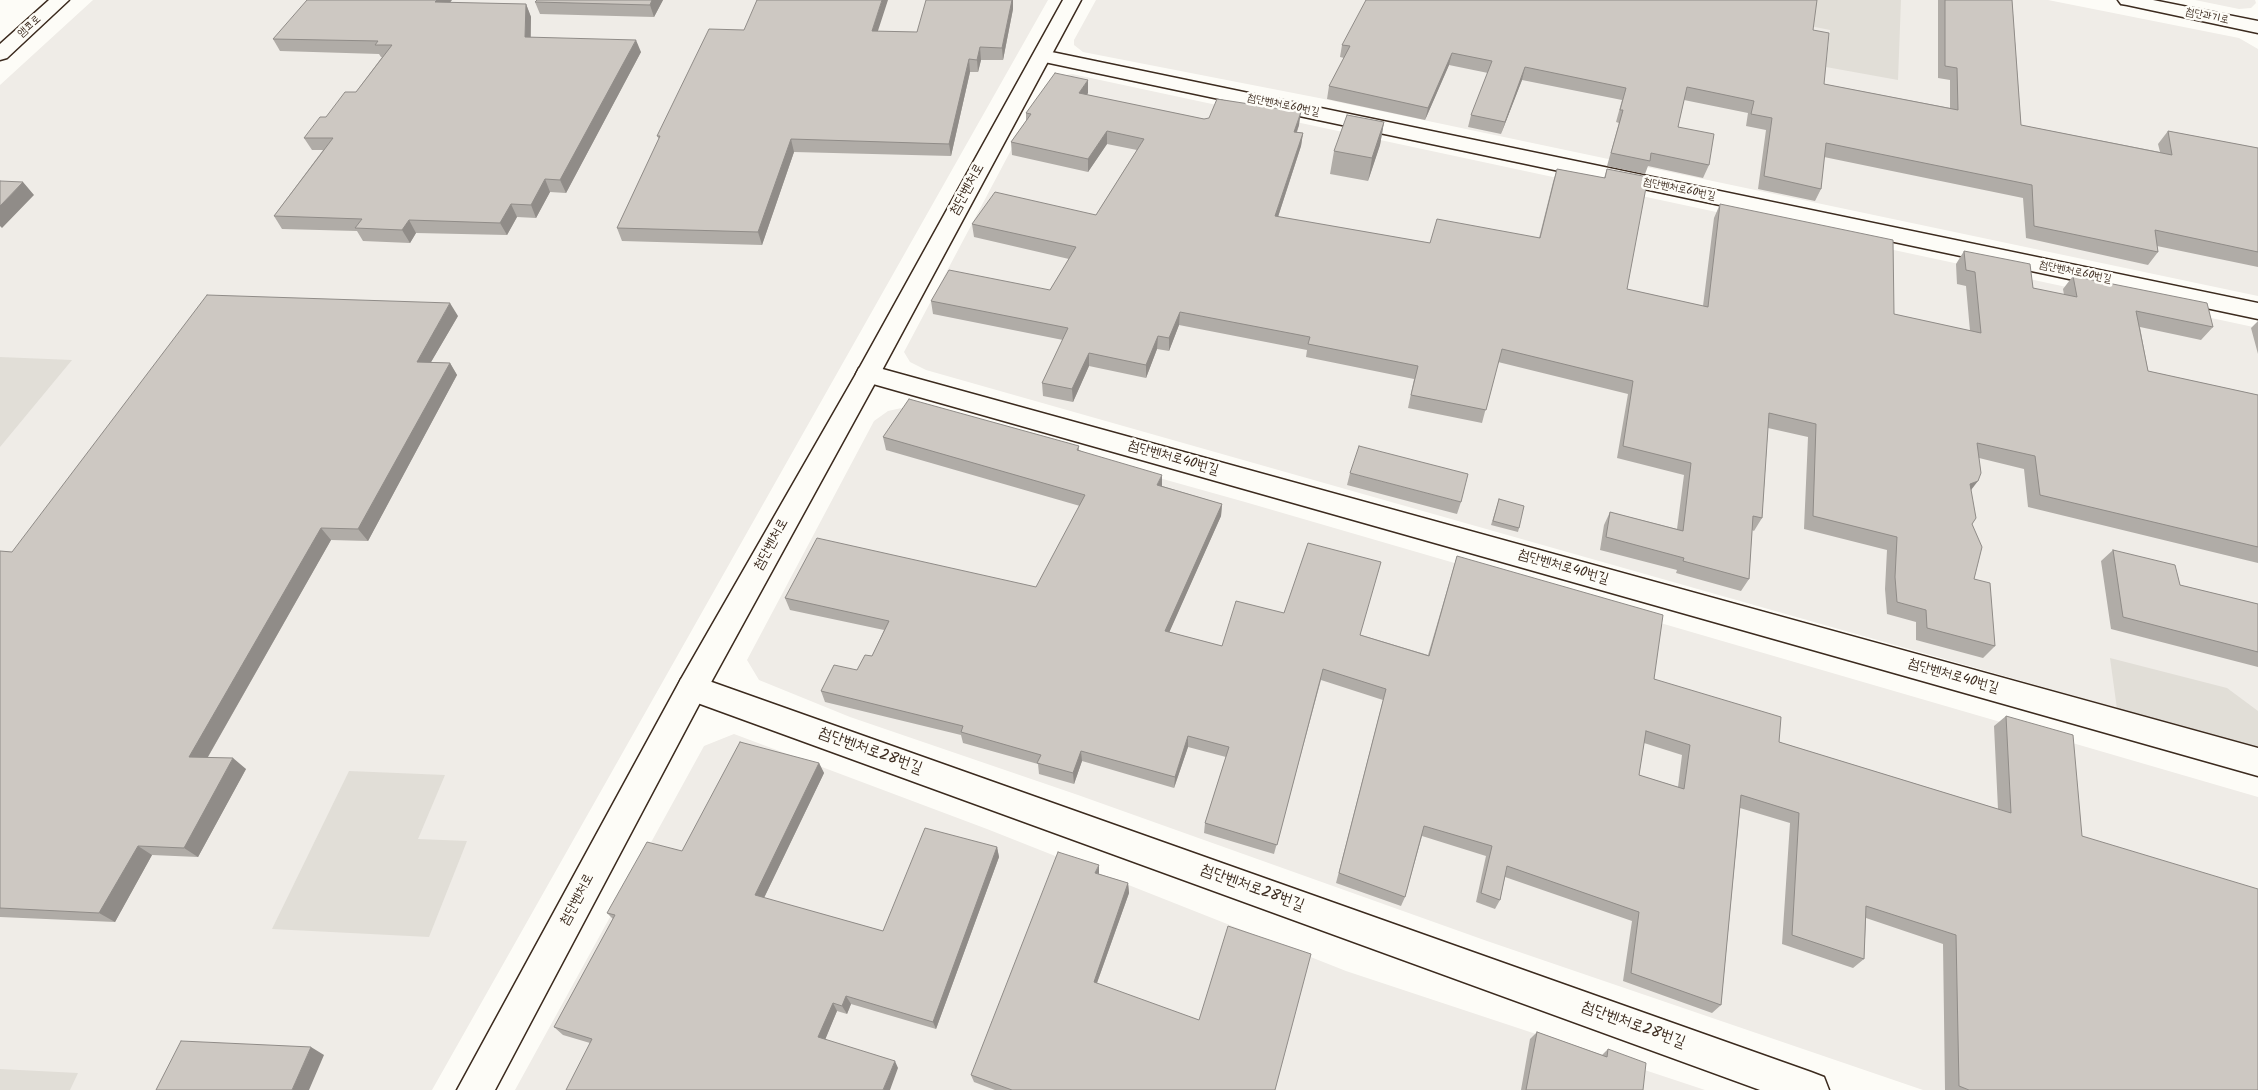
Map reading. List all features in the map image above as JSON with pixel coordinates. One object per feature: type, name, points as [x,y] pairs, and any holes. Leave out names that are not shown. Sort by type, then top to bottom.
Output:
[{"type":"street","name":"앰코로","points":[[0,54],[60,0]]},
{"type":"street","name":"첨단벤처로","points":[[475,1090],[692,688],[868,374],[1072,0]]},
{"type":"street","name":"첨단과기로","points":[[2127,0],[2258,27]]},
{"type":"street","name":"첨단벤처로60번길","points":[[1042,56],[2258,311]]},
{"type":"street","name":"첨단벤처로40번길","points":[[868,374],[2258,762]]},
{"type":"street","name":"첨단벤처로28번길","points":[[692,688],[1811,1090]]},
{"type":"shaded area","points":[[93,0],[1048,0],[432,1090],[0,1090],[0,85]]},
{"type":"shaded area","points":[[1096,0],[2048,0],[2239,38],[2258,49],[2258,296],[1319,98],[1083,52],[1074,45],[1074,40]]},
{"type":"shaded area","points":[[1788,0],[1901,0],[1898,80],[1826,67],[1830,30],[1785,21]]},
{"type":"shaded area","points":[[2195,0],[2255,0],[2256,3],[2251,8],[2239,9]]},
{"type":"shaded area","points":[[1072,74],[2258,328],[2258,748],[926,370],[910,362],[904,352],[1045,86],[1055,77]]},
{"type":"shaded area","points":[[0,357],[72,360],[0,447]]},
{"type":"shaded area","points":[[906,407],[1245,502],[2258,797],[2258,1090],[1923,1090],[1487,941],[1078,795],[850,717],[759,680],[747,660],[874,421],[888,411]]},
{"type":"shaded area","points":[[2110,658],[2227,688],[2258,711],[2258,748],[2117,709]]},
{"type":"shaded area","points":[[734,734],[987,829],[1346,971],[1705,1090],[515,1090],[704,746]]},
{"type":"shaded area","points":[[349,771],[445,775],[418,839],[467,841],[429,937],[272,929]]},
{"type":"shaded area","points":[[0,1069],[78,1073],[70,1090],[0,1090]]},
{"type":"building","points":[[307,0],[437,0],[435,2],[526,4],[525,37],[636,40],[560,180],[545,179],[531,205],[511,204],[500,223],[409,220],[402,230],[355,228],[362,219],[274,216],[333,138],[304,138],[320,117],[326,117],[345,92],[356,92],[392,45],[375,45],[378,41],[273,39]]},
{"type":"building","points":[[537,0],[652,0],[650,5],[535,2]]},
{"type":"building","points":[[757,0],[882,0],[872,31],[917,32],[926,0],[1012,0],[1002,48],[980,47],[977,60],[969,59],[949,144],[791,139],[758,232],[617,228],[660,136],[657,136],[709,29],[744,30]]},
{"type":"building","points":[[1366,0],[1817,0],[1813,30],[1829,33],[1824,84],[1958,110],[1957,68],[1945,66],[1945,0],[2012,0],[2021,125],[2172,155],[2168,131],[2258,148],[2258,252],[2155,230],[2158,252],[2034,226],[2032,185],[1826,143],[1821,189],[1764,176],[1772,118],[1751,114],[1754,101],[1687,87],[1678,127],[1714,134],[1709,165],[1651,153],[1650,161],[1611,153],[1623,110],[1620,110],[1626,88],[1525,67],[1505,122],[1471,115],[1492,61],[1452,53],[1428,108],[1329,86],[1350,46],[1342,45]]},
{"type":"building","points":[[1055,73],[1088,80],[1079,93],[1204,119],[1209,118],[1217,99],[1301,112],[1294,132],[1303,133],[1275,216],[1430,243],[1437,219],[1540,238],[1557,169],[1605,178],[1607,169],[1648,177],[1627,289],[1708,307],[1720,204],[1893,240],[1894,314],[1981,333],[1975,272],[1966,270],[1964,251],[2030,264],[2033,288],[2077,297],[2073,276],[2207,303],[2213,327],[2136,311],[2148,371],[2258,395],[2258,547],[2040,495],[2035,456],[1977,443],[1981,473],[1978,481],[1970,484],[1976,518],[1972,524],[1982,547],[1974,579],[1990,583],[1995,646],[1927,628],[1926,610],[1897,602],[1895,577],[1897,537],[1813,516],[1816,424],[1769,413],[1762,518],[1753,516],[1749,579],[1683,561],[1684,558],[1606,537],[1610,512],[1683,531],[1691,463],[1623,446],[1633,381],[1502,349],[1486,410],[1411,395],[1418,366],[1308,344],[1310,337],[1180,312],[1169,338],[1158,336],[1146,365],[1089,353],[1072,389],[1042,383],[1068,328],[931,301],[949,270],[1050,290],[1076,247],[972,224],[995,192],[1096,215],[1144,139],[1107,131],[1088,159],[1011,142],[1031,114],[1026,113]]},
{"type":"building","points":[[1347,115],[1384,122],[1372,158],[1334,151]]},
{"type":"building","points":[[0,181],[23,182],[0,206]]},
{"type":"building","points":[[207,295],[450,303],[417,362],[450,363],[358,529],[321,528],[189,757],[233,758],[184,848],[138,846],[99,913],[0,908],[0,551],[12,552]]},
{"type":"building","points":[[909,399],[1079,446],[1077,450],[1162,475],[1157,485],[1222,504],[1165,631],[1222,646],[1236,601],[1284,613],[1308,543],[1381,562],[1360,635],[1429,656],[1457,556],[1663,615],[1654,679],[1781,717],[1779,742],[2011,813],[2006,716],[2073,735],[2082,836],[2258,889],[2258,1090],[1969,1090],[1959,1086],[1956,935],[1866,906],[1864,959],[1792,935],[1799,813],[1741,795],[1721,1005],[1631,973],[1639,912],[1507,866],[1500,900],[1481,893],[1492,846],[1424,826],[1405,897],[1339,873],[1386,689],[1323,669],[1277,845],[1205,823],[1229,747],[1188,736],[1175,777],[1081,751],[1073,773],[1037,763],[1041,755],[961,732],[963,726],[821,691],[834,665],[857,670],[865,655],[872,656],[889,621],[785,598],[817,538],[1036,587],[1085,495],[883,437]],"holes":[[[1646,731],[1690,745],[1684,789],[1639,775]]]},
{"type":"building","points":[[1359,446],[1468,474],[1461,502],[1350,473]]},
{"type":"building","points":[[1499,499],[1524,506],[1519,528],[1493,521]]},
{"type":"building","points":[[2113,550],[2175,565],[2180,585],[2258,604],[2258,652],[2123,617]]},
{"type":"building","points":[[740,742],[819,763],[755,895],[883,931],[925,828],[997,847],[933,1022],[846,996],[842,1006],[833,1003],[818,1037],[895,1061],[883,1090],[566,1090],[592,1039],[554,1027],[615,915],[607,913],[647,842],[682,851]]},
{"type":"building","points":[[1058,852],[1099,865],[1095,873],[1128,883],[1094,982],[1199,1020],[1228,926],[1311,954],[1275,1090],[1012,1090],[971,1075]]},
{"type":"building","points":[[1537,1032],[1607,1057],[1608,1049],[1646,1063],[1643,1090],[1526,1090]]},
{"type":"building","points":[[181,1041],[311,1047],[292,1090],[156,1090]]}]
